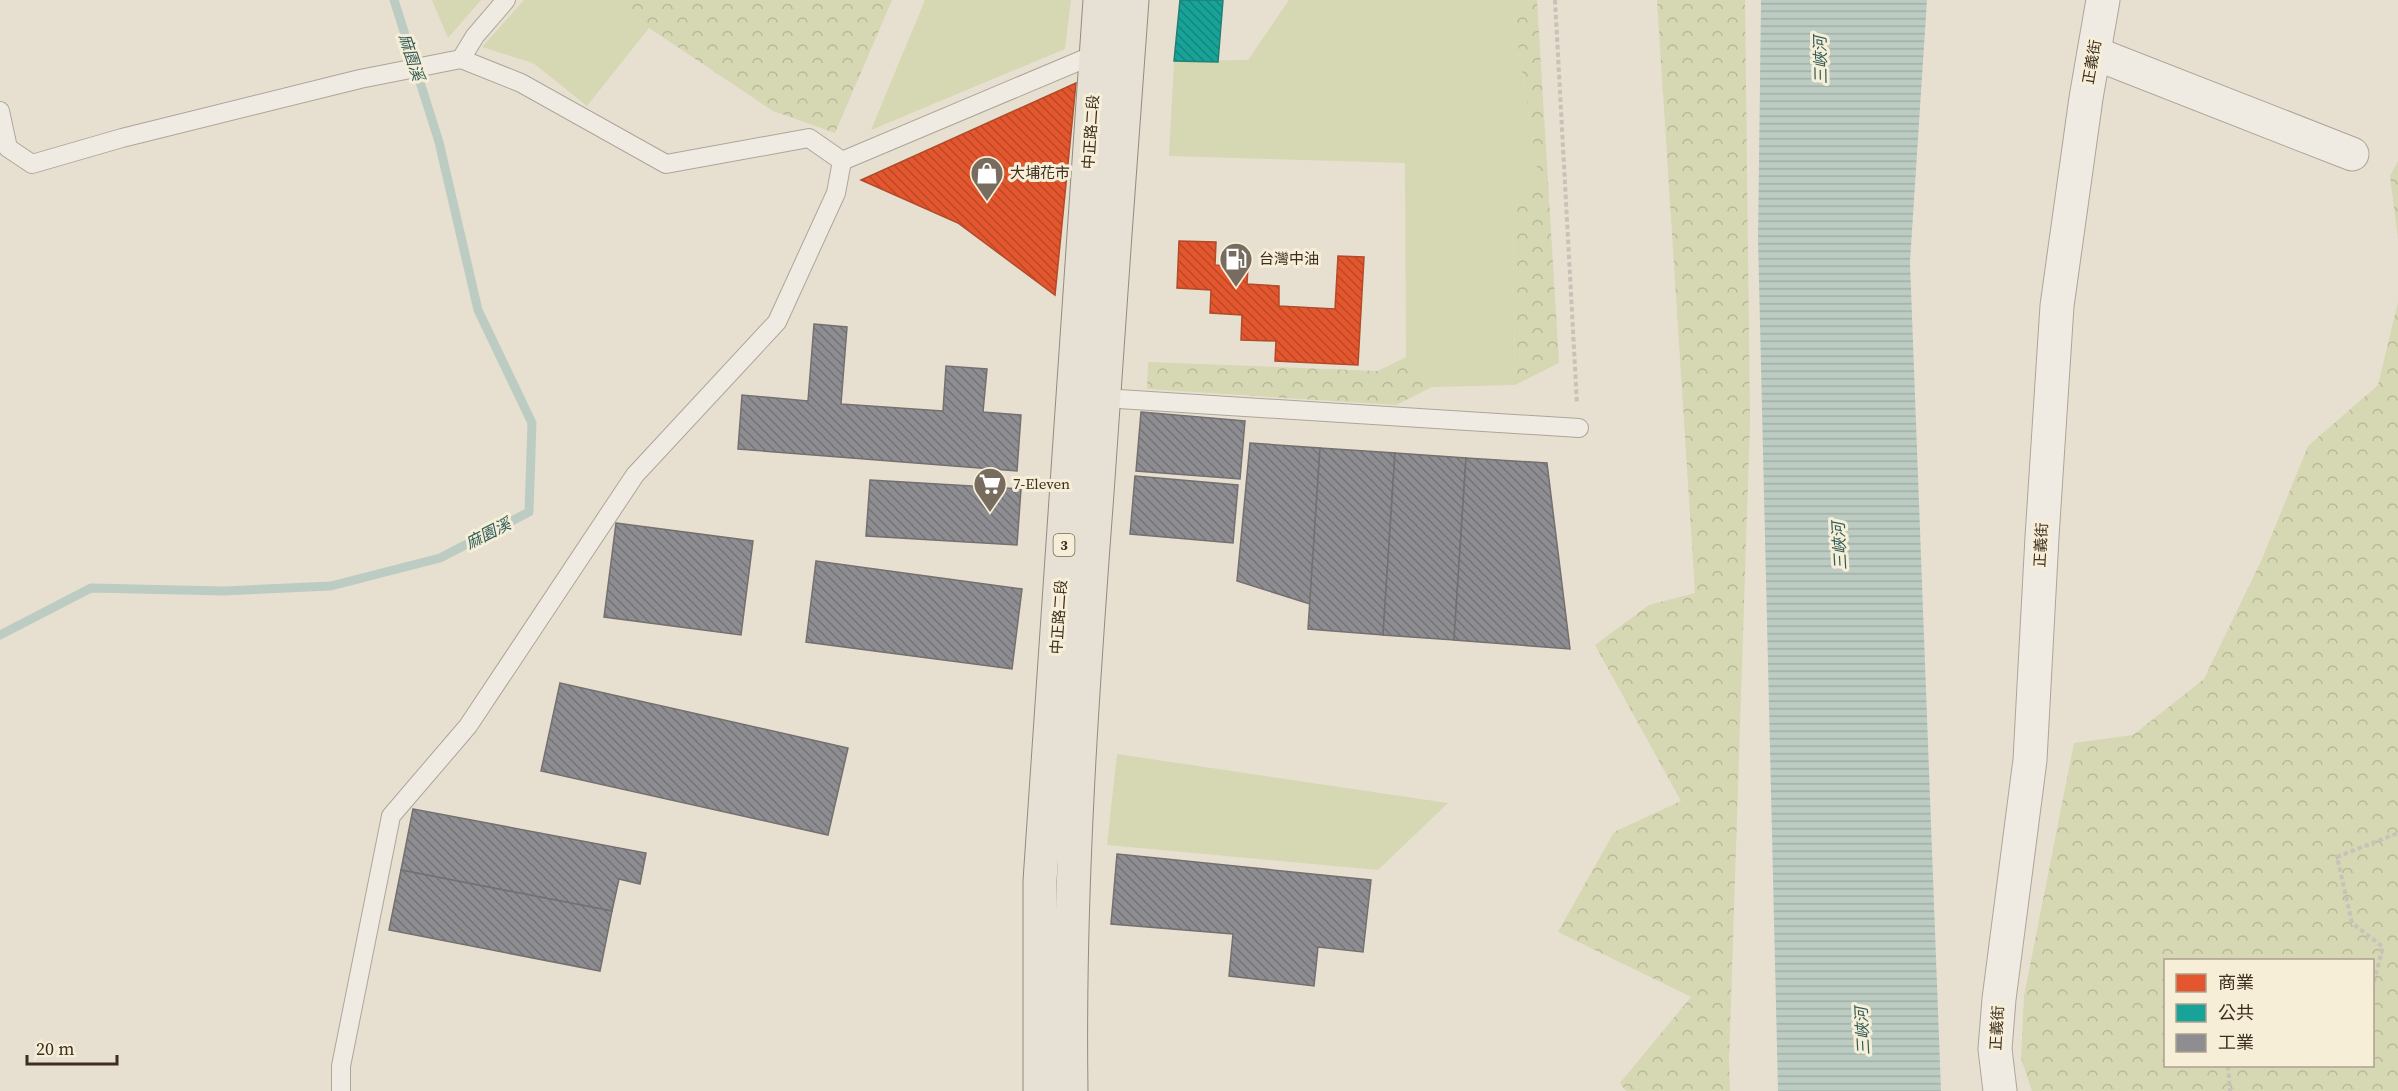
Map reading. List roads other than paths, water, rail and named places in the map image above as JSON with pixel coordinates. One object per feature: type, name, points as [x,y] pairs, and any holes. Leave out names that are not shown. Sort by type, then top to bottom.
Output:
[{"type":"main road","name":"中正路二段","points":[[1040,1091],[1040,881],[1101,0]]},
{"type":"main road","name":"中正路二段","points":[[1071,1091],[1070,1023],[1074,886],[1086,636],[1132,0]]},
{"type":"street","name":"正義街","points":[[2000,1091],[1996,1039],[1999,999],[2030,760],[2057,306],[2103,0]]},
{"type":"street","points":[[2094,53],[2352,154]]},
{"type":"lane","points":[[461,59],[475,36],[506,0]]},
{"type":"lane","points":[[842,161],[1096,54]]},
{"type":"lane","points":[[0,111],[8,148],[32,164],[122,138],[360,79],[461,59],[521,83],[666,164],[809,138],[842,161]]},
{"type":"lane","points":[[341,1091],[341,1066],[392,816],[468,726],[635,476],[777,322],[836,193],[842,161]]},
{"type":"lane","points":[[1103,398],[1579,428]]},
{"type":"water","name":"三峽河","points":[[1761,0],[1927,0],[1910,262],[1941,1091],[1778,1091],[1758,239]]},
{"type":"waterway","name":"麻園溪","points":[[0,635],[91,588],[224,591],[331,586],[440,558],[529,512],[532,423],[478,310],[439,142],[394,0]]},
{"type":"place","name":"大埔花市","points":[[987,202]]},
{"type":"place","name":"台灣中油","points":[[1236,288]]},
{"type":"place","name":"7-Eleven","points":[[990,513]]}]
